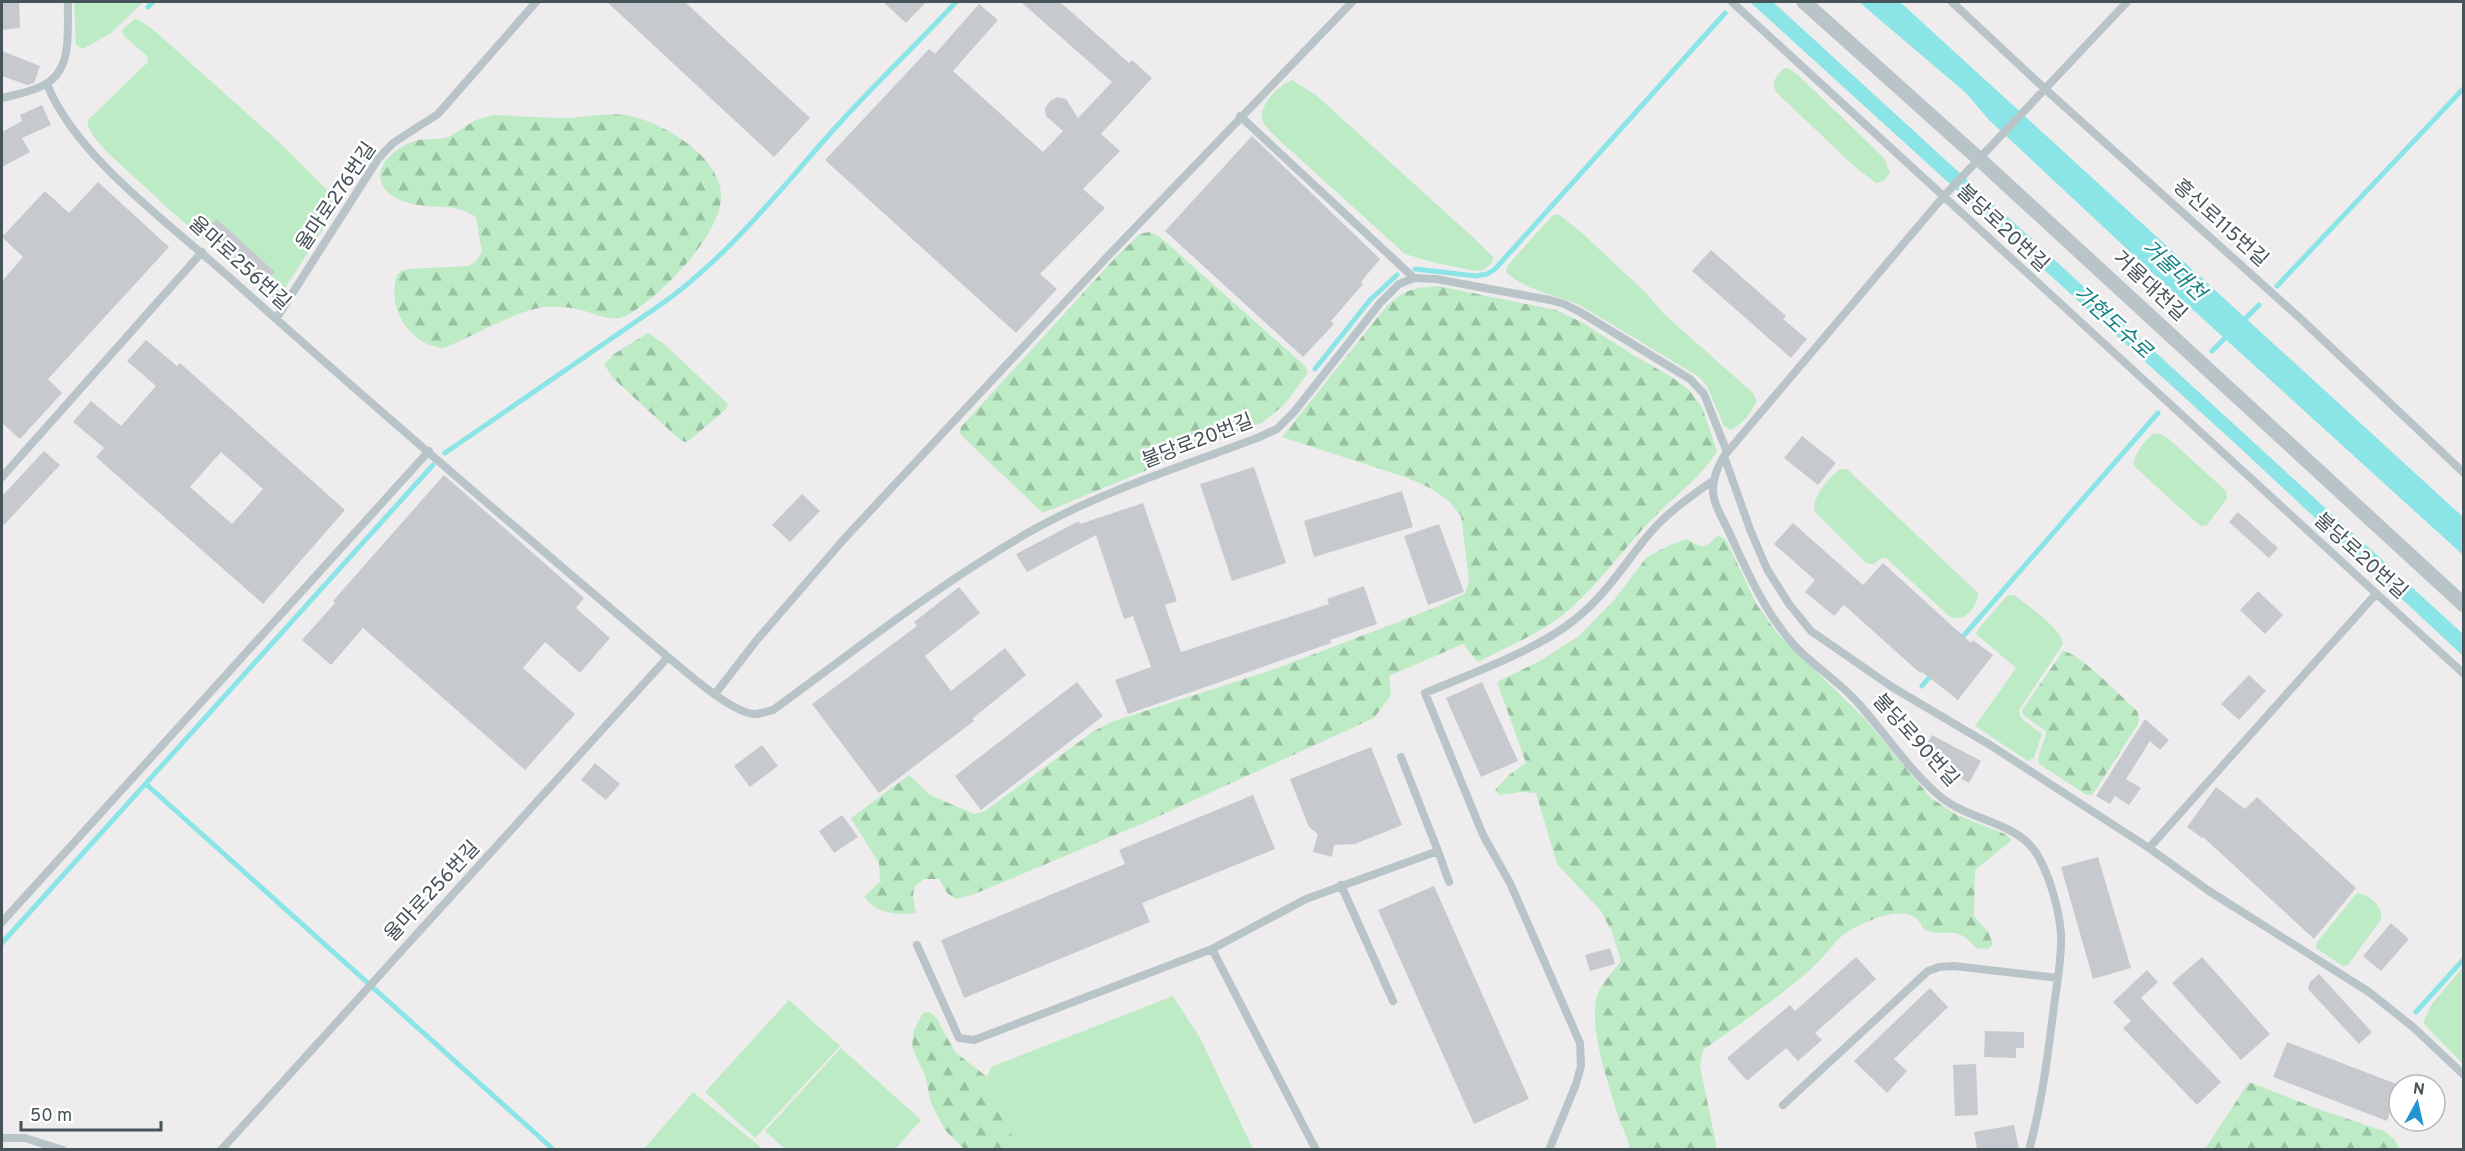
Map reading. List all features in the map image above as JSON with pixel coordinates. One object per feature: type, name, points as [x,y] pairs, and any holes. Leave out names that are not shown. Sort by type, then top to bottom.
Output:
[{"type":"street","name":"거물대천길","points":[[1804,2],[1978,158],[2463,605]]},
{"type":"lane","points":[[2,98],[47,84],[62,69],[67,50],[68,2]]},
{"type":"lane","name":"율마로276번길","points":[[276,319],[378,159],[393,143],[438,114],[536,2]]},
{"type":"lane","points":[[715,694],[756,641],[844,539],[1240,116],[1352,2]]},
{"type":"lane","name":"불당로20번길","points":[[1732,2],[2463,674]]},
{"type":"lane","name":"흥신로115번길","points":[[1952,2],[2041,91],[2301,319],[2463,472]]},
{"type":"lane","points":[[1549,1149],[1576,1084],[1581,1066],[1580,1043],[1509,883],[1483,835],[1425,693],[1526,649],[1572,622],[1613,581],[1646,538],[1677,506],[1714,480],[1717,468],[1726,454],[1949,189],[2127,2]]},
{"type":"lane","name":"율마로256번길","points":[[47,84],[55,105],[79,138],[120,180],[276,319],[668,657],[715,694],[754,714]]},
{"type":"lane","points":[[1240,116],[1413,278],[1436,279],[1564,304],[1690,379],[1704,394],[1748,523],[1767,569],[1789,604],[1811,631],[1892,687],[1990,745],[2150,848],[2209,891],[2369,992],[2414,1027],[2463,1075]]},
{"type":"lane","points":[[2,477],[202,252]]},
{"type":"lane","name":"불당로20번길","points":[[754,714],[773,710],[886,625],[1031,531],[1131,485],[1277,429],[1300,404],[1380,303],[1399,284],[1413,278]]},
{"type":"lane","points":[[2,922],[429,452]]},
{"type":"lane","name":"불당로90번길","points":[[1714,480],[1713,492],[1717,507],[1751,584],[1774,621],[1797,648],[1857,701],[1929,786],[1944,799],[1960,810],[2011,831],[2025,840],[2037,854],[2048,880],[2061,933],[2049,1049],[2030,1149]]},
{"type":"lane","points":[[2150,848],[2376,594]]},
{"type":"lane","name":"율마로256번길","points":[[221,1149],[668,657]]},
{"type":"lane","points":[[1401,757],[1449,882]]},
{"type":"lane","points":[[917,945],[959,1038],[974,1040],[1212,949],[1306,899],[1438,851]]},
{"type":"lane","points":[[1341,885],[1393,1001]]},
{"type":"lane","points":[[1212,949],[1316,1149]]},
{"type":"lane","points":[[1783,1105],[1928,971],[1939,967],[1954,966],[2058,978]]},
{"type":"lane","points":[[2,1138],[25,1138],[63,1149]]},
{"type":"green space","points":[[74,2],[143,2],[111,33],[83,49],[76,45]]},
{"type":"green space","points":[[135,19],[156,32],[281,144],[335,198],[334,212],[279,297],[273,298],[171,211],[106,151],[88,126],[88,120],[148,62],[147,56],[124,36],[122,30]]},
{"type":"green space","points":[[1788,68],[1884,158],[1890,173],[1883,181],[1876,183],[1855,167],[1777,93],[1774,86],[1775,80],[1783,69]]},
{"type":"green space","points":[[1292,80],[1316,95],[1476,240],[1493,257],[1492,263],[1483,270],[1476,271],[1405,254],[1278,139],[1262,120],[1263,108],[1271,96]]},
{"type":"green space","points":[[494,115],[567,118],[622,115],[659,126],[690,145],[713,171],[720,185],[721,200],[717,215],[699,248],[686,264],[656,294],[623,317],[611,318],[572,308],[545,307],[508,318],[444,348],[423,342],[406,327],[396,307],[394,296],[397,276],[408,269],[468,266],[476,261],[482,252],[476,217],[460,209],[418,205],[395,198],[381,182],[380,173],[390,156],[400,148],[416,141],[448,137],[476,120]]},
{"type":"green space","points":[[1558,214],[1581,232],[1645,292],[1664,314],[1753,393],[1757,401],[1742,422],[1730,430],[1724,426],[1707,386],[1699,377],[1583,307],[1523,284],[1506,272],[1508,265],[1552,216]]},
{"type":"green space","points":[[1149,232],[1160,237],[1305,366],[1308,373],[1284,405],[1263,422],[1043,513],[966,440],[960,433],[961,427],[1116,257],[1140,234]]},
{"type":"green space","points":[[1438,286],[1556,310],[1583,323],[1689,390],[1702,407],[1717,451],[1704,469],[1654,517],[1570,609],[1549,625],[1526,638],[1478,662],[1463,644],[1389,676],[1391,695],[1374,718],[1146,822],[972,895],[956,899],[947,893],[939,879],[924,879],[914,887],[913,898],[916,913],[887,912],[874,907],[864,897],[880,882],[879,863],[851,818],[909,775],[930,795],[974,814],[985,811],[1094,731],[1111,722],[1275,669],[1437,607],[1465,593],[1469,581],[1461,516],[1448,500],[1430,488],[1408,478],[1282,437],[1385,308],[1409,291]]},
{"type":"green space","points":[[648,333],[663,343],[728,404],[726,409],[685,442],[613,378],[604,364],[614,354]]},
{"type":"green space","points":[[2154,433],[2169,439],[2226,491],[2227,498],[2207,525],[2201,526],[2191,518],[2134,466],[2135,457],[2140,448]]},
{"type":"green space","points":[[1840,469],[1847,469],[1978,593],[1973,609],[1965,616],[1950,617],[1886,558],[1881,558],[1873,564],[1865,562],[1815,512],[1814,506],[1818,494]]},
{"type":"green space","points":[[1718,535],[1726,540],[1757,605],[1777,633],[1866,720],[1931,798],[1957,815],[2005,834],[2012,840],[1975,870],[1974,916],[1988,932],[1993,944],[1988,949],[1976,948],[1961,935],[1955,933],[1938,933],[1923,929],[1918,920],[1901,913],[1879,917],[1850,930],[1839,938],[1816,965],[1798,980],[1703,1050],[1700,1066],[1717,1149],[1629,1149],[1600,1054],[1595,1019],[1595,1004],[1599,991],[1621,961],[1612,932],[1601,911],[1557,864],[1536,793],[1521,792],[1500,795],[1495,790],[1509,775],[1526,763],[1497,682],[1538,662],[1579,636],[1614,600],[1647,557],[1686,539],[1702,547]]},
{"type":"green space","points":[[2008,595],[2014,595],[2043,617],[2056,631],[2063,644],[2019,710],[2021,718],[2042,734],[2034,758],[2028,761],[1975,726],[2016,668],[1976,634]]},
{"type":"green space","points":[[2063,651],[2079,659],[2100,676],[2137,711],[2139,717],[2138,724],[2093,794],[2087,795],[2039,764],[2039,755],[2046,731],[2023,715],[2022,710]]},
{"type":"green space","points":[[2357,893],[2366,895],[2378,906],[2381,919],[2348,965],[2343,966],[2316,948],[2317,942]]},
{"type":"green space","points":[[2463,967],[2463,1064],[2423,1023],[2431,1005]]},
{"type":"green space","points":[[1173,996],[1200,1038],[1253,1149],[1020,1149],[1004,1122],[987,1077],[991,1067]]},
{"type":"green space","points":[[789,1000],[840,1046],[755,1138],[705,1092]]},
{"type":"green space","points":[[930,1012],[936,1017],[955,1052],[987,1077],[1004,1121],[1020,1149],[964,1149],[945,1130],[931,1103],[925,1075],[912,1047],[914,1030],[923,1013]]},
{"type":"green space","points":[[841,1048],[921,1120],[895,1149],[785,1149],[765,1131]]},
{"type":"green space","points":[[2249,1082],[2384,1131],[2394,1139],[2400,1149],[2205,1149]]},
{"type":"green space","points":[[693,1092],[763,1149],[644,1149]]},
{"type":"water","name":"가현도수로","points":[[1750,2],[1773,2],[2463,634],[2463,656],[2239,447]]},
{"type":"water","name":"거물대천","points":[[1859,2],[1900,2],[2463,517],[2463,555],[2158,278],[1989,120],[1966,93]]},
{"type":"building","points":[[2,2],[19,2],[20,28],[2,30]]},
{"type":"building","points":[[607,2],[685,2],[810,118],[774,157]]},
{"type":"building","points":[[883,2],[926,2],[906,23]]},
{"type":"building","points":[[1021,2],[1060,2],[1129,63],[1132,60],[1152,78],[1101,134],[1120,151],[1083,189],[1105,208],[1040,274],[1057,289],[1016,333],[825,160],[929,49],[935,54],[979,4],[998,20],[953,71],[1043,152],[1063,131],[1046,116],[1045,108],[1050,101],[1057,97],[1066,99],[1078,118],[1112,82]]},
{"type":"building","points":[[2,51],[40,66],[34,83],[27,85],[2,76]]},
{"type":"building","points":[[42,105],[51,125],[22,138],[30,152],[2,167],[2,132],[22,121],[20,115]]},
{"type":"building","points":[[1252,136],[1380,259],[1361,282],[1363,284],[1331,321],[1334,324],[1303,357],[1165,231]]},
{"type":"building","points":[[98,182],[169,247],[48,379],[62,393],[20,439],[2,423],[2,281],[23,257],[2,237],[45,191],[69,213]]},
{"type":"building","points":[[217,219],[275,272],[265,283],[206,230]]},
{"type":"building","points":[[1711,250],[1786,316],[1783,319],[1807,339],[1791,358],[1692,271]]},
{"type":"building","points":[[146,340],[177,366],[180,363],[345,510],[263,604],[96,457],[104,448],[73,422],[91,401],[121,426],[156,386],[127,361]],"holes":[[[221,452],[263,489],[232,524],[190,487]]]},
{"type":"building","points":[[1802,436],[1836,463],[1818,485],[1784,458]]},
{"type":"building","points":[[44,451],[60,465],[2,527],[2,496]]},
{"type":"building","points":[[1254,467],[1286,563],[1232,581],[1200,484]]},
{"type":"building","points":[[444,475],[584,598],[576,608],[610,638],[580,673],[545,642],[523,668],[575,714],[525,770],[363,628],[331,665],[302,640],[335,603],[333,601]]},
{"type":"building","points":[[1402,491],[1413,527],[1314,557],[1304,521]]},
{"type":"building","points":[[802,494],[820,511],[790,542],[772,525]]},
{"type":"building","points":[[1143,503],[1177,601],[1165,605],[1181,652],[1329,604],[1327,599],[1364,586],[1377,624],[1330,640],[1331,643],[1128,714],[1115,680],[1151,667],[1133,616],[1124,619],[1096,535],[1027,572],[1016,554],[1079,521],[1080,524]]},
{"type":"building","points":[[2238,512],[2278,548],[2269,558],[2229,522]]},
{"type":"building","points":[[1793,523],[1863,585],[1883,563],[1971,643],[1973,640],[1993,655],[1958,700],[1922,672],[1920,673],[1844,605],[1834,616],[1805,592],[1815,580],[1774,544]]},
{"type":"building","points":[[1439,524],[1464,592],[1428,605],[1404,536]]},
{"type":"building","points":[[959,587],[980,613],[925,656],[951,691],[1005,648],[1026,675],[972,719],[974,721],[879,793],[812,704],[917,626],[914,622]]},
{"type":"building","points":[[2258,591],[2283,615],[2265,634],[2240,610]]},
{"type":"building","points":[[2249,675],[2266,691],[2239,720],[2221,704]]},
{"type":"building","points":[[1077,682],[1103,716],[981,810],[955,776]]},
{"type":"building","points":[[1482,682],[1518,761],[1481,777],[1446,698]]},
{"type":"building","points":[[2145,719],[2169,740],[2160,750],[2150,741],[2126,779],[2141,788],[2129,805],[2115,796],[2110,804],[2096,796]]},
{"type":"building","points":[[1932,735],[1981,761],[1969,783],[1920,757]]},
{"type":"building","points":[[762,745],[778,766],[750,787],[734,766]]},
{"type":"building","points":[[1371,747],[1402,825],[1355,844],[1334,845],[1332,857],[1313,852],[1318,834],[1309,827],[1290,779]]},
{"type":"building","points":[[595,763],[620,784],[606,800],[581,780]]},
{"type":"building","points":[[2216,787],[2245,809],[2257,797],[2356,888],[2314,939],[2203,837],[2187,827]]},
{"type":"building","points":[[1253,795],[1275,849],[1142,903],[1150,922],[964,998],[941,940],[1125,864],[1119,850]]},
{"type":"building","points":[[842,815],[858,837],[834,853],[819,831]]},
{"type":"building","points":[[2098,857],[2131,968],[2093,979],[2061,867]]},
{"type":"building","points":[[1434,886],[1529,1099],[1474,1124],[1378,910]]},
{"type":"building","points":[[2391,923],[2409,939],[2381,971],[2363,956]]},
{"type":"building","points":[[1610,948],[1615,964],[1590,971],[1585,955]]},
{"type":"building","points":[[1856,957],[1876,979],[1815,1033],[1822,1040],[1798,1061],[1786,1048],[1747,1081],[1727,1058],[1790,1005],[1795,1011]]},
{"type":"building","points":[[2202,957],[2270,1034],[2241,1060],[2172,983]]},
{"type":"building","points":[[2147,970],[2158,982],[2141,998],[2221,1082],[2197,1105],[2123,1028],[2131,1021],[2113,1002]]},
{"type":"building","points":[[2319,974],[2372,1032],[2359,1044],[2308,989],[2310,982]]},
{"type":"building","points":[[1930,988],[1948,1007],[1894,1059],[1907,1071],[1887,1093],[1854,1061]]},
{"type":"building","points":[[1985,1031],[2024,1032],[2024,1048],[2016,1048],[2016,1058],[1984,1057]]},
{"type":"building","points":[[2287,1042],[2387,1080],[2387,1121],[2273,1077]]},
{"type":"building","points":[[1976,1064],[1978,1115],[1955,1116],[1953,1065]]},
{"type":"building","points":[[2014,1125],[2019,1149],[1977,1149],[1974,1132]]},
{"type":"waterway","points":[[148,7],[153,2]]},
{"type":"waterway","points":[[445,453],[663,303],[711,264],[754,220],[851,111],[956,2]]},
{"type":"waterway","points":[[1415,269],[1476,276],[1487,274],[1495,269],[1725,13]]},
{"type":"waterway","points":[[2277,286],[2464,88]]},
{"type":"waterway","points":[[1315,369],[1370,300],[1397,275]]},
{"type":"waterway","points":[[2241,323],[2259,305]]},
{"type":"waterway","points":[[2212,351],[2230,333]]},
{"type":"waterway","points":[[1959,641],[2158,413]]},
{"type":"waterway","points":[[2,943],[433,465]]},
{"type":"waterway","points":[[1922,686],[1932,674]]},
{"type":"waterway","points":[[146,784],[554,1150]]},
{"type":"waterway","points":[[2416,1012],[2464,959]]}]
